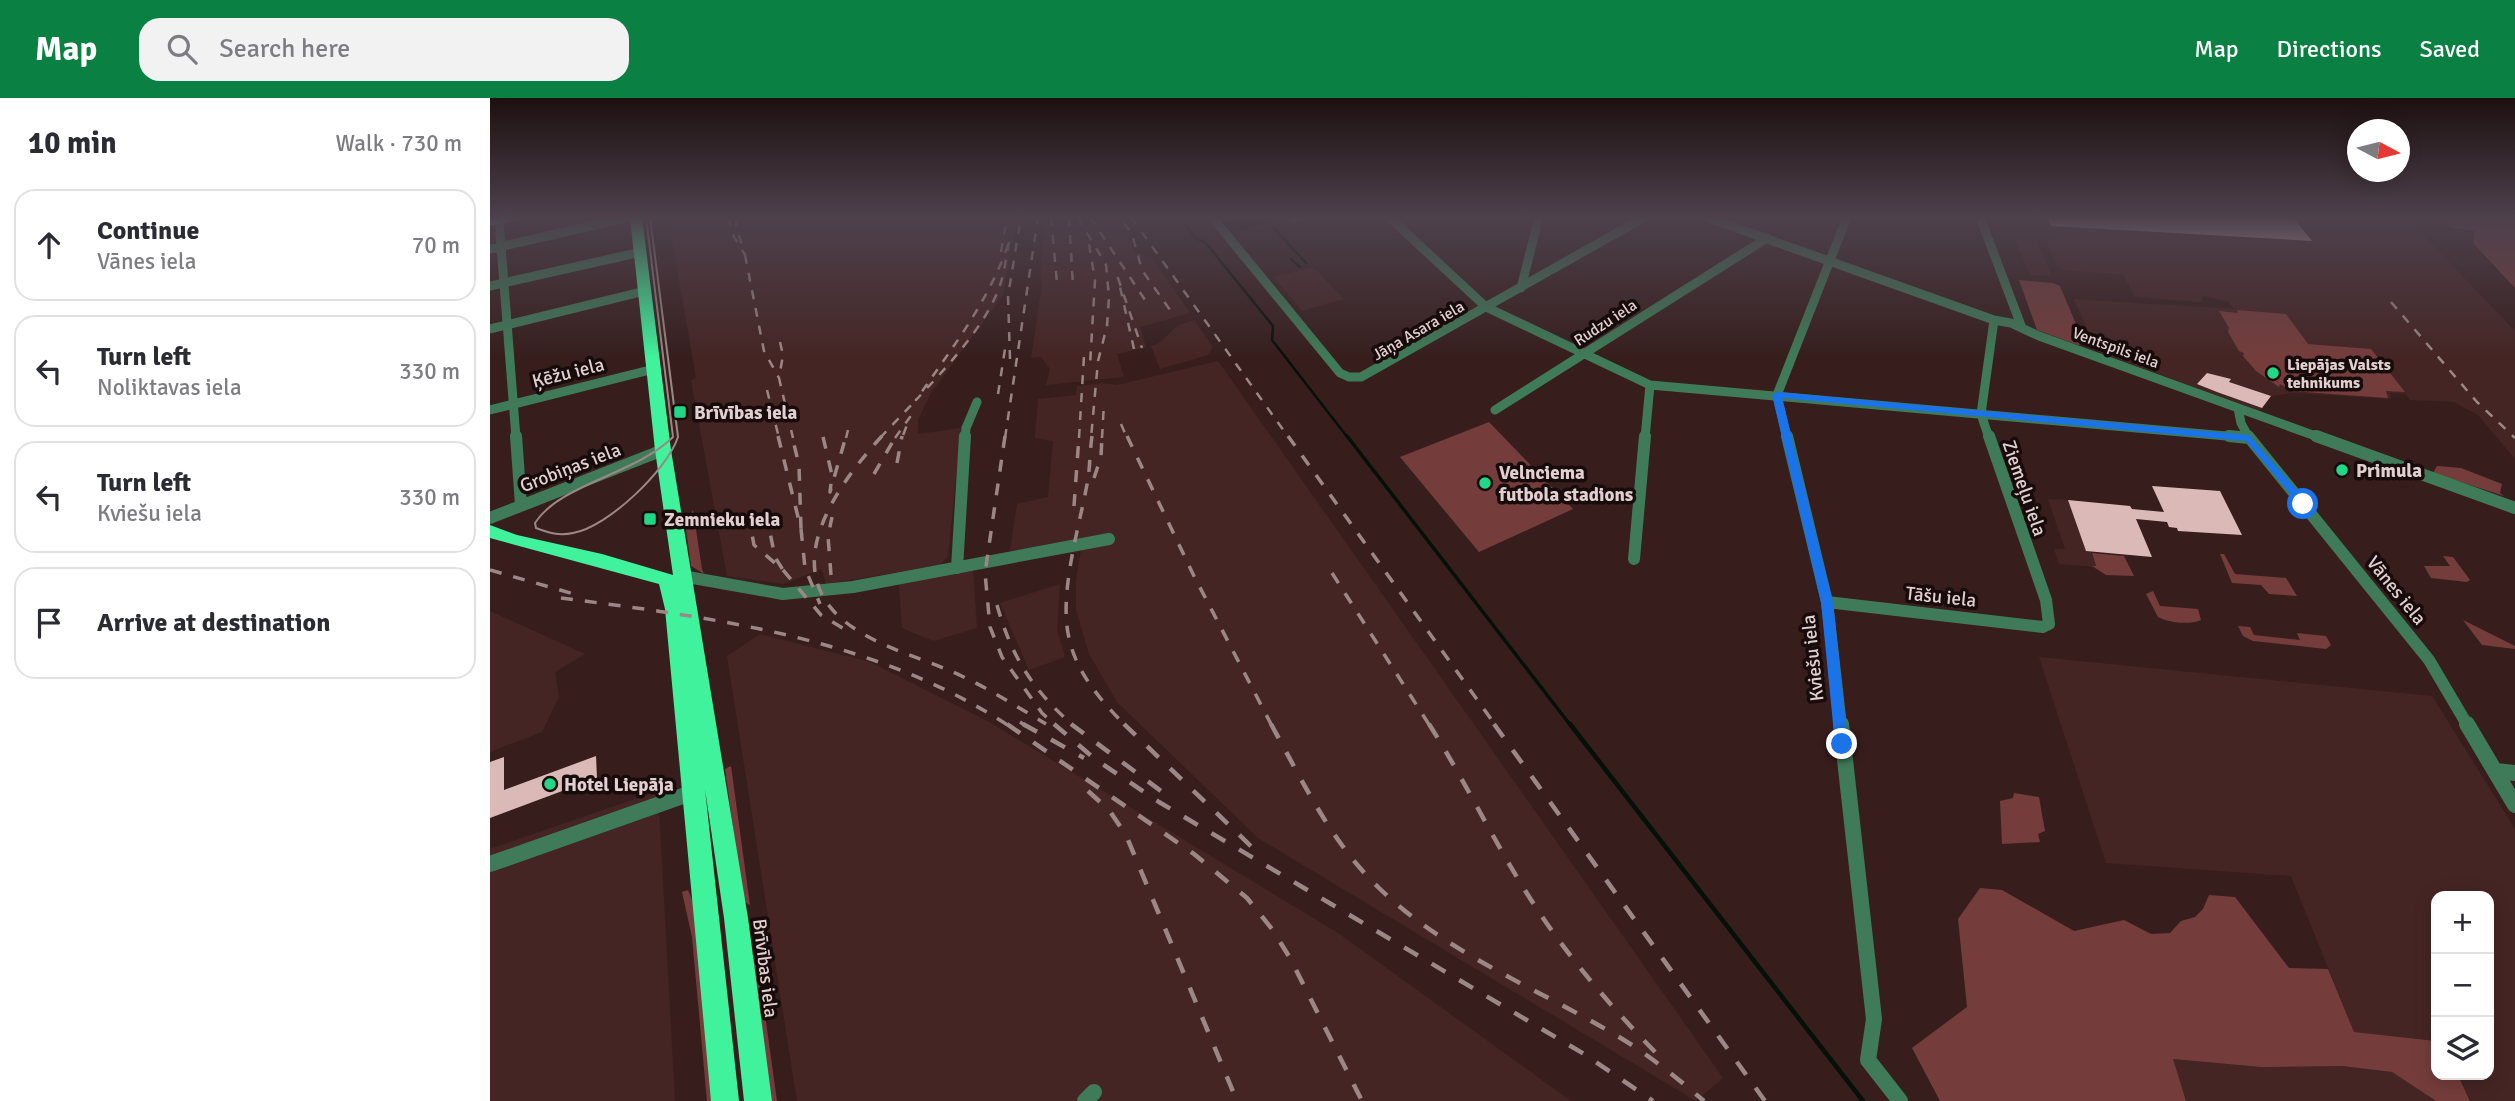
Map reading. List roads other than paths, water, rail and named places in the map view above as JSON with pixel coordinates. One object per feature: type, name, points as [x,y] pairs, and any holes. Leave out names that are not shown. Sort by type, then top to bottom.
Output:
[{"type":"highway","name":"Brīvības iela","points":[[642,264],[675,578],[736,918],[758,1101]]},
{"type":"highway","points":[[490,531],[512,540],[601,560],[657,567],[675,578]]},
{"type":"highway","name":"Brīvības iela","points":[[675,578],[675,610],[725,1101]]},
{"type":"street","points":[[502,264],[521,505]]},
{"type":"street","points":[[490,286],[588,264]]},
{"type":"street","name":"Jāņa Asara iela","points":[[1250,264],[1340,373],[1349,377],[1369,375],[1563,264]]},
{"type":"street","points":[[1439,264],[1486,307],[1650,385],[2249,438]]},
{"type":"street","points":[[1521,288],[1527,264]]},
{"type":"street","name":"Rudzu iela","points":[[1495,410],[1728,264]]},
{"type":"street","points":[[1777,395],[1827,264]]},
{"type":"street","name":"Ventspils iela","points":[[1839,264],[1994,320],[2011,323],[2515,508]]},
{"type":"street","points":[[1998,264],[2022,328]]},
{"type":"street","points":[[490,328],[645,291]]},
{"type":"street","name":"Ziemeļu iela","points":[[1994,320],[1981,414],[2046,600],[2049,624]]},
{"type":"street","name":"Ķēžu iela","points":[[490,410],[654,369]]},
{"type":"street","points":[[1634,559],[1650,385]]},
{"type":"street","name":"Kviešu iela","points":[[1777,395],[1827,602],[1874,1019],[1868,1060],[1900,1101]]},
{"type":"street","points":[[957,568],[966,429],[977,402]]},
{"type":"street","name":"Vānes iela","points":[[2238,408],[2241,423],[2249,438],[2429,660],[2515,805]]},
{"type":"street","name":"Grobiņas iela","points":[[490,518],[663,450]]},
{"type":"street","points":[[675,578],[783,594],[853,587],[1109,539]]},
{"type":"street","name":"Tāšu iela","points":[[1827,602],[2043,626],[2049,624]]},
{"type":"street","points":[[2496,771],[2515,773]]},
{"type":"street","points":[[490,864],[694,792]]},
{"type":"waterway","points":[[1223,264],[1273,326],[1272,340],[1348,438]]},
{"type":"waterway","points":[[1296,264],[1300,267]]},
{"type":"waterway","points":[[1347,436],[1571,726]]},
{"type":"waterway","points":[[1570,724],[1863,1101]]},
{"type":"tram line","points":[[652,264],[673,437],[639,461],[562,498],[535,523],[536,528],[559,534],[573,533],[603,520],[619,509],[649,480],[662,465],[678,437],[656,264]]},
{"type":"railway","points":[[747,264],[764,351],[779,378]]},
{"type":"railway","points":[[916,400],[980,305],[1001,264]]},
{"type":"railway","points":[[916,400],[964,346],[985,316],[1000,285],[1005,264]]},
{"type":"railway","points":[[1010,359],[1008,296],[1013,264]]},
{"type":"railway","points":[[1005,438],[1031,264]]},
{"type":"railway","points":[[1055,264],[1057,283]]},
{"type":"railway","points":[[1072,264],[1073,286]]},
{"type":"railway","points":[[1090,365],[1095,280],[1092,264]]},
{"type":"railway","points":[[1091,438],[1098,361],[1107,326],[1109,297],[1105,264]]},
{"type":"railway","points":[[1121,264],[1149,306]]},
{"type":"railway","points":[[1140,264],[1170,310]]},
{"type":"railway","points":[[1164,264],[1289,438]]},
{"type":"railway","points":[[1134,349],[1118,278],[1142,348]]},
{"type":"railway","points":[[2391,302],[2477,402],[2515,438]]},
{"type":"railway","points":[[779,378],[783,355],[780,342]]},
{"type":"railway","points":[[998,394],[1005,349]]},
{"type":"railway","points":[[1079,438],[1084,356]]},
{"type":"railway","points":[[779,378],[793,438]]},
{"type":"railway","points":[[767,390],[779,438]]},
{"type":"railway","points":[[880,438],[916,400]]},
{"type":"railway","points":[[1102,438],[1104,403]]},
{"type":"railway","points":[[895,438],[910,417],[902,438]]},
{"type":"railway","points":[[1121,424],[1127,438]]},
{"type":"railway","points":[[846,438],[848,430]]},
{"type":"railway","points":[[778,436],[801,529]]},
{"type":"railway","points":[[792,436],[799,465],[801,529]]},
{"type":"railway","points":[[823,437],[832,475],[830,492],[846,436]]},
{"type":"railway","points":[[882,436],[849,476],[822,525],[815,550],[815,575],[824,598],[843,620],[867,636],[973,682],[1046,724]]},
{"type":"railway","points":[[874,474],[896,436]]},
{"type":"railway","points":[[897,463],[902,436]]},
{"type":"railway","points":[[1005,436],[985,573],[990,627],[1002,657],[1042,713],[1056,726]]},
{"type":"railway","points":[[1074,506],[1079,436]]},
{"type":"railway","points":[[1092,436],[1088,479],[1068,583],[1067,624],[1074,654],[1085,677],[1125,725]]},
{"type":"railway","points":[[1094,478],[1101,457],[1102,436]]},
{"type":"railway","points":[[1127,436],[1193,574],[1272,726]]},
{"type":"railway","points":[[1288,436],[1496,726]]},
{"type":"railway","points":[[765,508],[775,557],[783,570]]},
{"type":"railway","points":[[748,513],[754,545],[783,570]]},
{"type":"railway","points":[[831,575],[828,536],[832,517]]},
{"type":"railway","points":[[801,529],[805,568],[820,604]]},
{"type":"railway","points":[[490,570],[574,594]]},
{"type":"railway","points":[[783,570],[821,615],[851,633]]},
{"type":"railway","points":[[1332,573],[1430,726]]},
{"type":"railway","points":[[561,598],[678,614],[793,636],[904,672],[958,696],[1009,726]]},
{"type":"railway","points":[[997,605],[1009,640],[1025,671],[1059,713],[1074,726]]},
{"type":"railway","points":[[1007,724],[1194,854],[1247,898],[1272,929],[1290,958],[1362,1101]]},
{"type":"railway","points":[[1023,724],[1084,758]]},
{"type":"railway","points":[[1054,724],[1095,759],[1159,802],[1584,1054],[1653,1101]]},
{"type":"railway","points":[[1071,724],[1169,797]]},
{"type":"railway","points":[[1271,724],[1332,831],[1379,888],[1434,932],[1464,951],[1630,1044],[1704,1101]]},
{"type":"railway","points":[[1429,724],[1543,918],[1596,988],[1656,1053]]},
{"type":"railway","points":[[1494,724],[1765,1101]]},
{"type":"railway","points":[[1125,725],[1255,850]]},
{"type":"railway","points":[[1088,791],[1109,810],[1126,835],[1237,1101]]},
{"type":"place","name":"Liepājas Valsts tehnikums","points":[[2273,373]]},
{"type":"place","name":"Brīvības iela","points":[[680,412]]},
{"type":"place","name":"Primula","points":[[2342,470]]},
{"type":"place","name":"Velnciema futbola stadions","points":[[1485,483]]},
{"type":"place","name":"Zemnieku iela","points":[[650,519]]},
{"type":"place","name":"Hotel Liepāja","points":[[550,784]]}]
